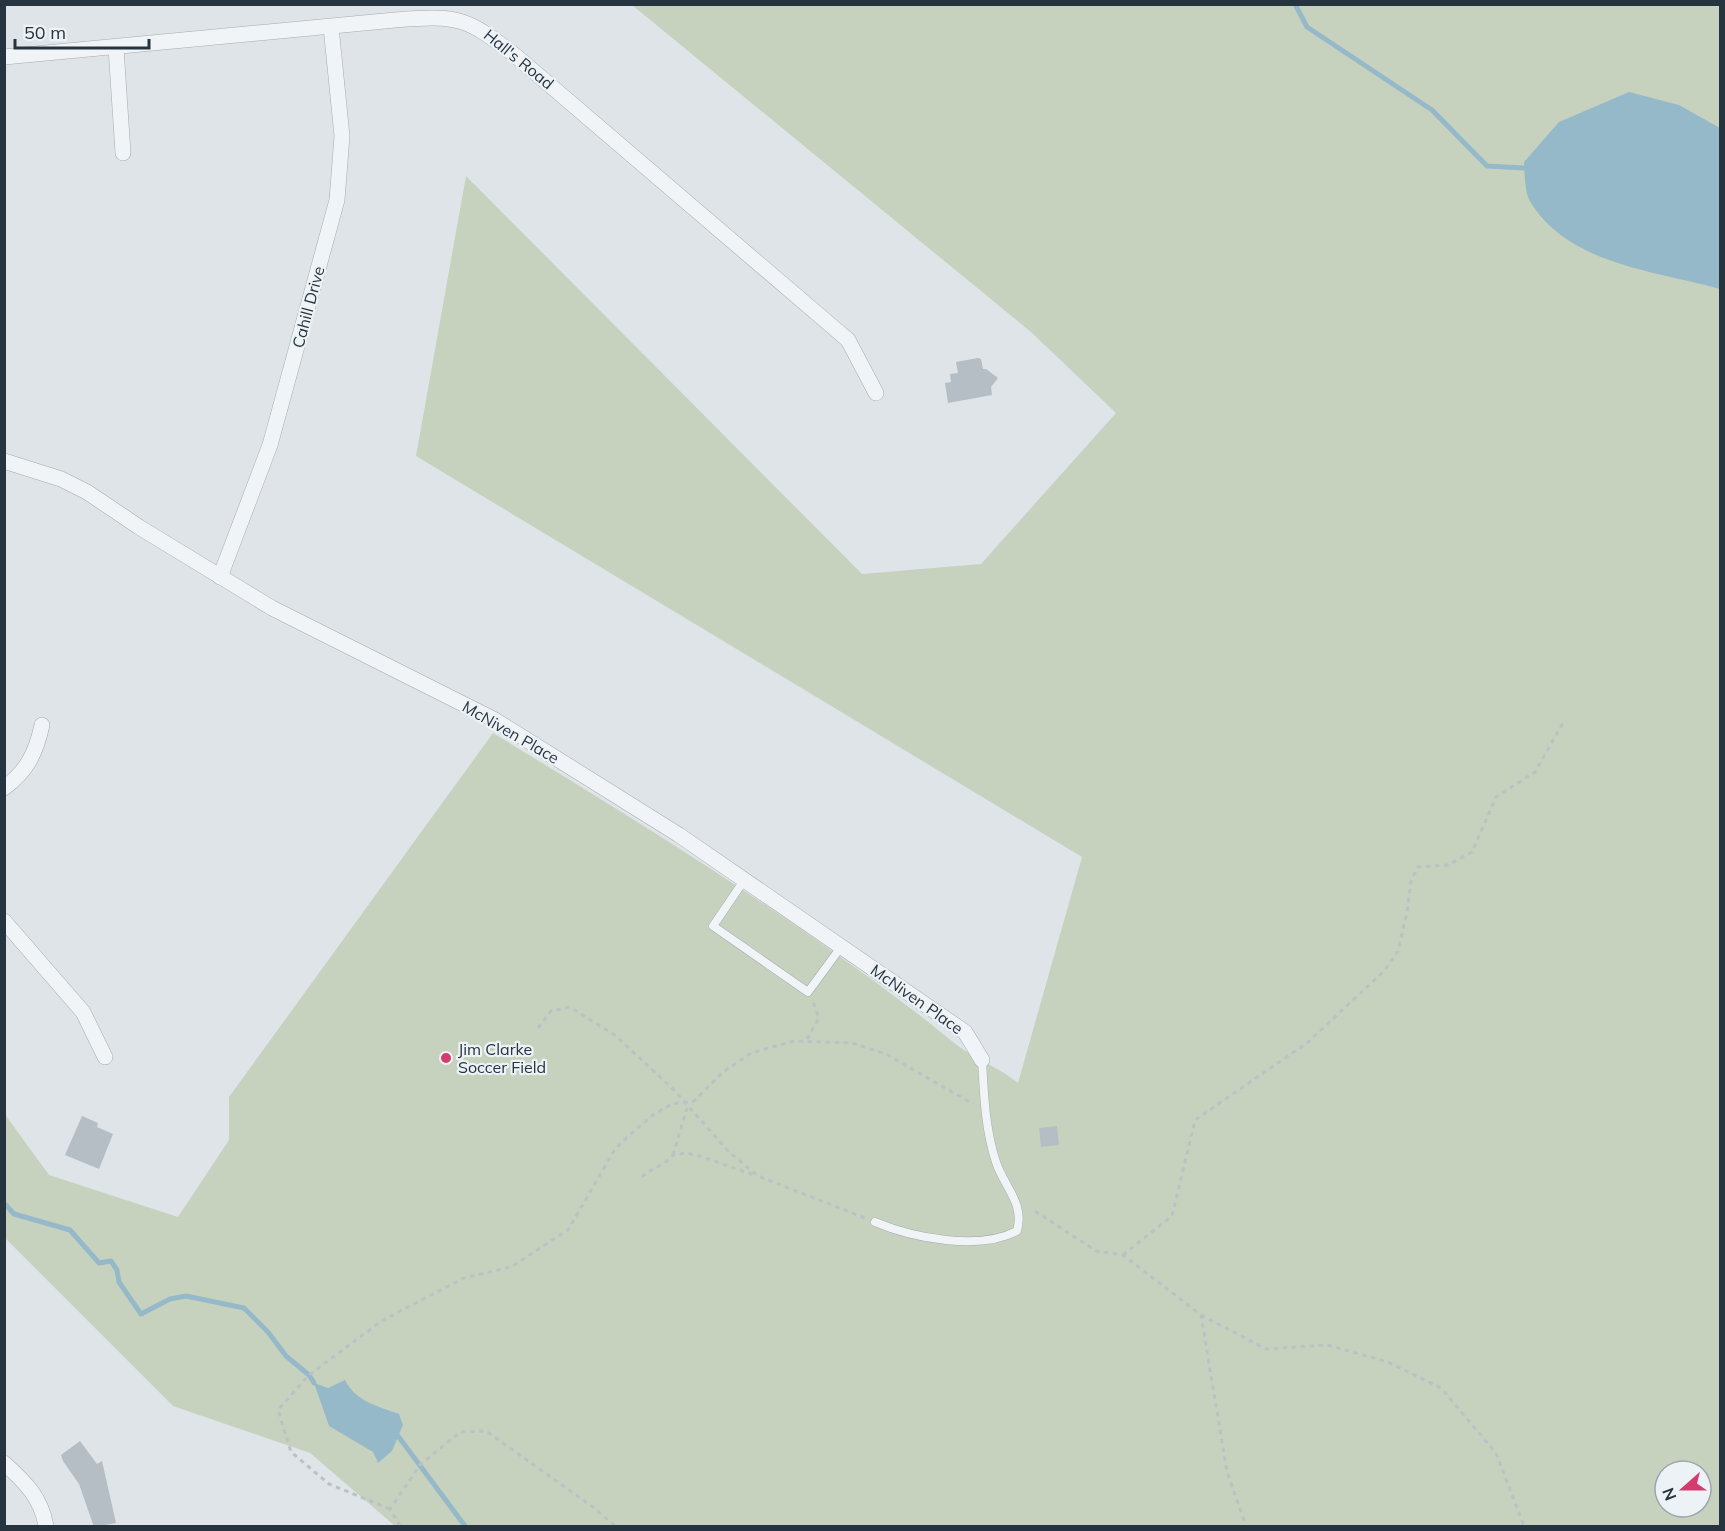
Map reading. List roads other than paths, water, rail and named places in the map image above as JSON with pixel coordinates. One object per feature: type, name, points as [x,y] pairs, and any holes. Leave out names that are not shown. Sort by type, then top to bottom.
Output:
[{"type":"street","name":"Hall's Road","points":[[4,57],[331,27],[446,18],[464,20],[481,28],[848,340],[876,393]]},
{"type":"street","name":"Cahill Drive","points":[[220,577],[270,445],[337,200],[342,136],[331,27]]},
{"type":"street","points":[[116,48],[123,153]]},
{"type":"street","name":"McNiven Place","points":[[4,461],[62,479],[87,492],[220,577],[331,639],[495,720],[618,795],[746,879],[965,1032],[982,1060]]},
{"type":"street","points":[[4,788],[29,764],[38,747],[42,725]]},
{"type":"street","points":[[4,921],[83,1012],[105,1057]]},
{"type":"street","points":[[4,1463],[30,1487],[41,1506],[46,1527]]},
{"type":"lane","points":[[746,879],[713,926],[808,993],[841,947]]},
{"type":"lane","points":[[875,1222],[908,1235],[950,1239],[998,1239],[1017,1231],[1019,1212],[996,1163],[985,1111],[982,1060]]},
{"type":"water","points":[[1629,92],[1679,105],[1720,128],[1720,289],[1642,270],[1591,253],[1568,240],[1548,224],[1529,199],[1525,183],[1524,162],[1559,122]]},
{"type":"water","points":[[345,1380],[361,1398],[399,1414],[403,1425],[392,1451],[378,1463],[373,1452],[329,1426],[314,1383],[328,1388]]},
{"type":"waterway","points":[[1295,4],[1307,27],[1432,110],[1487,166],[1524,168]]},
{"type":"waterway","points":[[4,1203],[14,1214],[70,1230],[99,1263],[111,1261],[117,1270],[119,1282],[141,1314],[170,1299],[186,1296],[244,1308],[268,1332],[286,1356],[309,1375],[314,1383]]},
{"type":"waterway","points":[[398,1436],[465,1526]]},
{"type":"place","name":"Jim Clarke Soccer Field","points":[[446,1058]]}]
